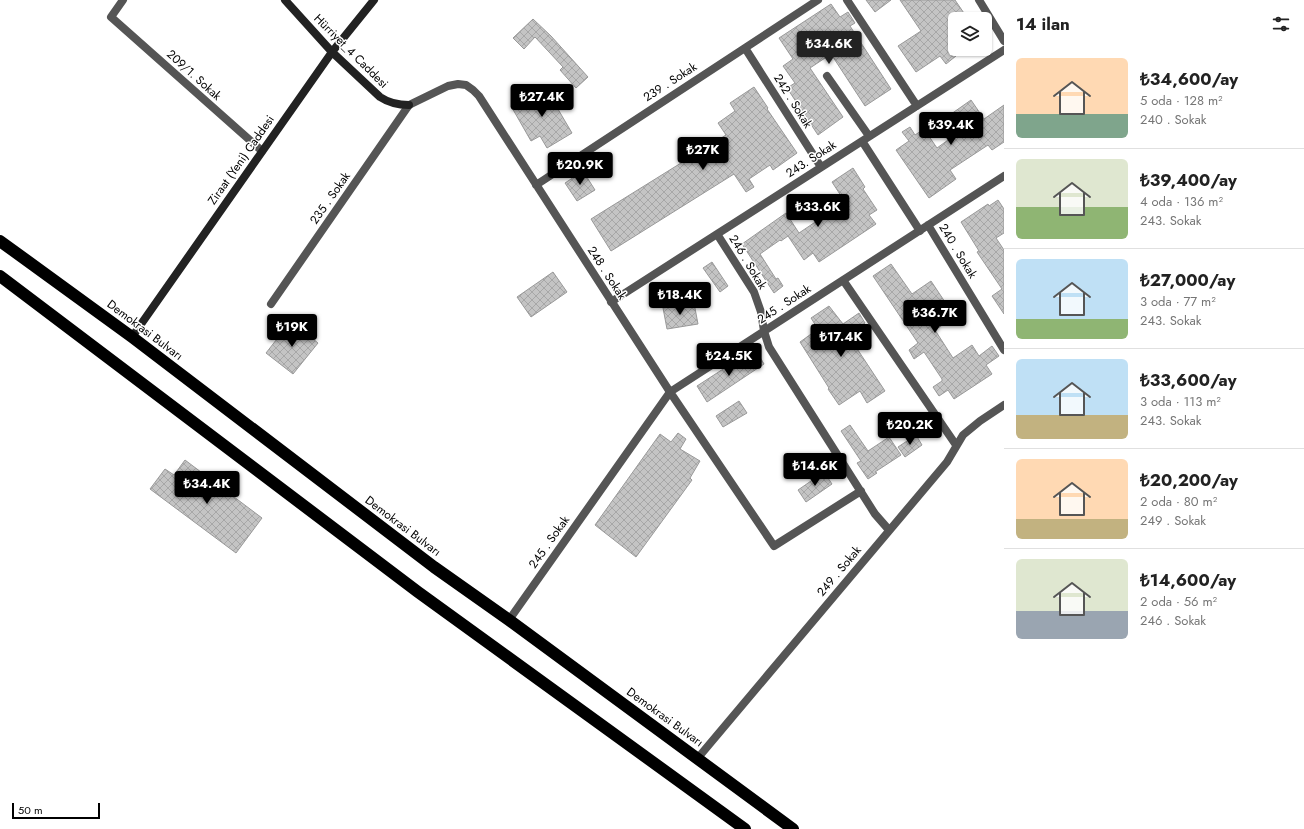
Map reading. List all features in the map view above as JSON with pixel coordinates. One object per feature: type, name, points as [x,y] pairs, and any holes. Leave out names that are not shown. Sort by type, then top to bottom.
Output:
[{"type":"highway","name":"Demokrasi Bulvarı","points":[[0,241],[132,337],[434,568],[509,620],[792,829]]},
{"type":"highway","points":[[0,276],[418,592],[745,829]]},
{"type":"street","name":"209/1. Sokak","points":[[123,0],[111,17],[262,151]]},
{"type":"street","name":"Hürriyet_4 Caddesi","points":[[285,0],[332,52],[380,97],[388,102],[409,105]]},
{"type":"street","name":"Ziraat (Yeni) Caddesi","points":[[132,337],[332,52],[374,0]]},
{"type":"street","name":"239 . Sokak","points":[[536,185],[818,0]]},
{"type":"street","points":[[847,0],[917,106]]},
{"type":"street","points":[[979,0],[1004,41]]},
{"type":"street","name":"242 . Sokak","points":[[745,48],[821,167]]},
{"type":"street","name":"243. Sokak","points":[[611,302],[1004,50]]},
{"type":"street","name":"240 . Sokak","points":[[827,76],[920,231]]},
{"type":"street","name":"248 . Sokak","points":[[409,105],[448,86],[458,84],[466,85],[479,96],[611,302],[774,546],[861,491]]},
{"type":"street","name":"235 . Sokak","points":[[271,304],[409,105]]},
{"type":"street","name":"245 . Sokak","points":[[509,620],[670,392],[1004,176]]},
{"type":"street","name":"240 . Sokak","points":[[928,225],[1004,350]]},
{"type":"street","name":"246 . Sokak","points":[[717,234],[754,292],[761,312],[764,331],[770,347],[875,514],[889,530]]},
{"type":"street","points":[[843,280],[956,445]]},
{"type":"street","name":"249 . Sokak","points":[[697,758],[947,462],[956,445],[970,429],[1004,405]]},
{"type":"building","points":[[866,0],[891,0],[875,12]]},
{"type":"building","points":[[900,0],[955,0],[963,12],[948,12],[948,56],[956,56],[946,64],[940,56],[916,72],[898,46],[921,31]]},
{"type":"building","points":[[831,4],[840,17],[848,12],[855,23],[850,26],[891,89],[865,106],[831,54],[810,68],[843,117],[818,135],[787,88],[795,83],[783,66],[793,59],[779,38]]},
{"type":"building","points":[[533,19],[551,36],[588,77],[576,88],[560,70],[563,67],[535,37],[524,49],[513,38]]},
{"type":"building","points":[[545,87],[572,133],[547,148],[540,136],[531,141],[511,106]]},
{"type":"building","points":[[754,87],[797,153],[773,170],[770,165],[749,179],[754,187],[746,192],[734,174],[611,251],[591,219],[726,135],[718,123],[735,111],[730,103]]},
{"type":"building","points":[[971,100],[984,119],[1004,105],[1004,142],[992,150],[988,145],[950,170],[956,179],[929,198],[896,150],[909,141],[902,132],[910,127],[915,135],[924,129],[937,148],[955,135],[944,119]]},
{"type":"building","points":[[853,168],[865,187],[863,189],[877,210],[869,215],[876,224],[819,262],[813,253],[804,260],[788,236],[781,241],[780,240],[760,254],[776,279],[778,278],[783,286],[774,293],[742,244],[786,213],[799,233],[845,202],[832,182]]},
{"type":"building","points":[[583,171],[595,190],[577,201],[565,183]]},
{"type":"building","points":[[998,200],[1004,209],[1004,233],[996,238],[1004,250],[1004,314],[992,296],[1002,289],[977,252],[979,251],[961,222],[988,204],[989,206]]},
{"type":"building","points":[[712,262],[728,286],[720,292],[703,268]]},
{"type":"building","points":[[891,264],[912,294],[931,281],[949,308],[951,307],[957,315],[935,330],[953,358],[972,345],[979,356],[992,346],[999,356],[986,365],[992,374],[954,399],[948,390],[939,396],[933,387],[942,381],[942,379],[924,352],[914,359],[909,350],[918,343],[873,276]]},
{"type":"building","points":[[553,272],[567,292],[531,317],[517,297]]},
{"type":"building","points":[[694,303],[698,324],[667,329],[663,308]]},
{"type":"building","points":[[829,306],[843,324],[859,313],[865,323],[848,335],[885,391],[867,403],[860,391],[839,405],[800,342],[818,329],[811,318]]},
{"type":"building","points":[[291,321],[318,343],[293,374],[266,353]]},
{"type":"building","points":[[757,352],[764,364],[707,402],[697,386],[737,360],[739,363]]},
{"type":"building","points":[[739,401],[747,413],[723,427],[716,416]]},
{"type":"building","points":[[850,425],[868,451],[889,437],[901,455],[875,472],[877,473],[868,479],[857,463],[861,461],[841,431]]},
{"type":"building","points":[[678,433],[686,439],[680,449],[700,461],[690,478],[692,480],[636,557],[595,525],[660,434],[671,442]]},
{"type":"building","points":[[916,435],[922,445],[905,457],[898,447]]},
{"type":"building","points":[[185,460],[262,518],[236,553],[150,489],[165,469],[174,475]]},
{"type":"building","points":[[824,472],[832,484],[806,502],[798,490]]}]
